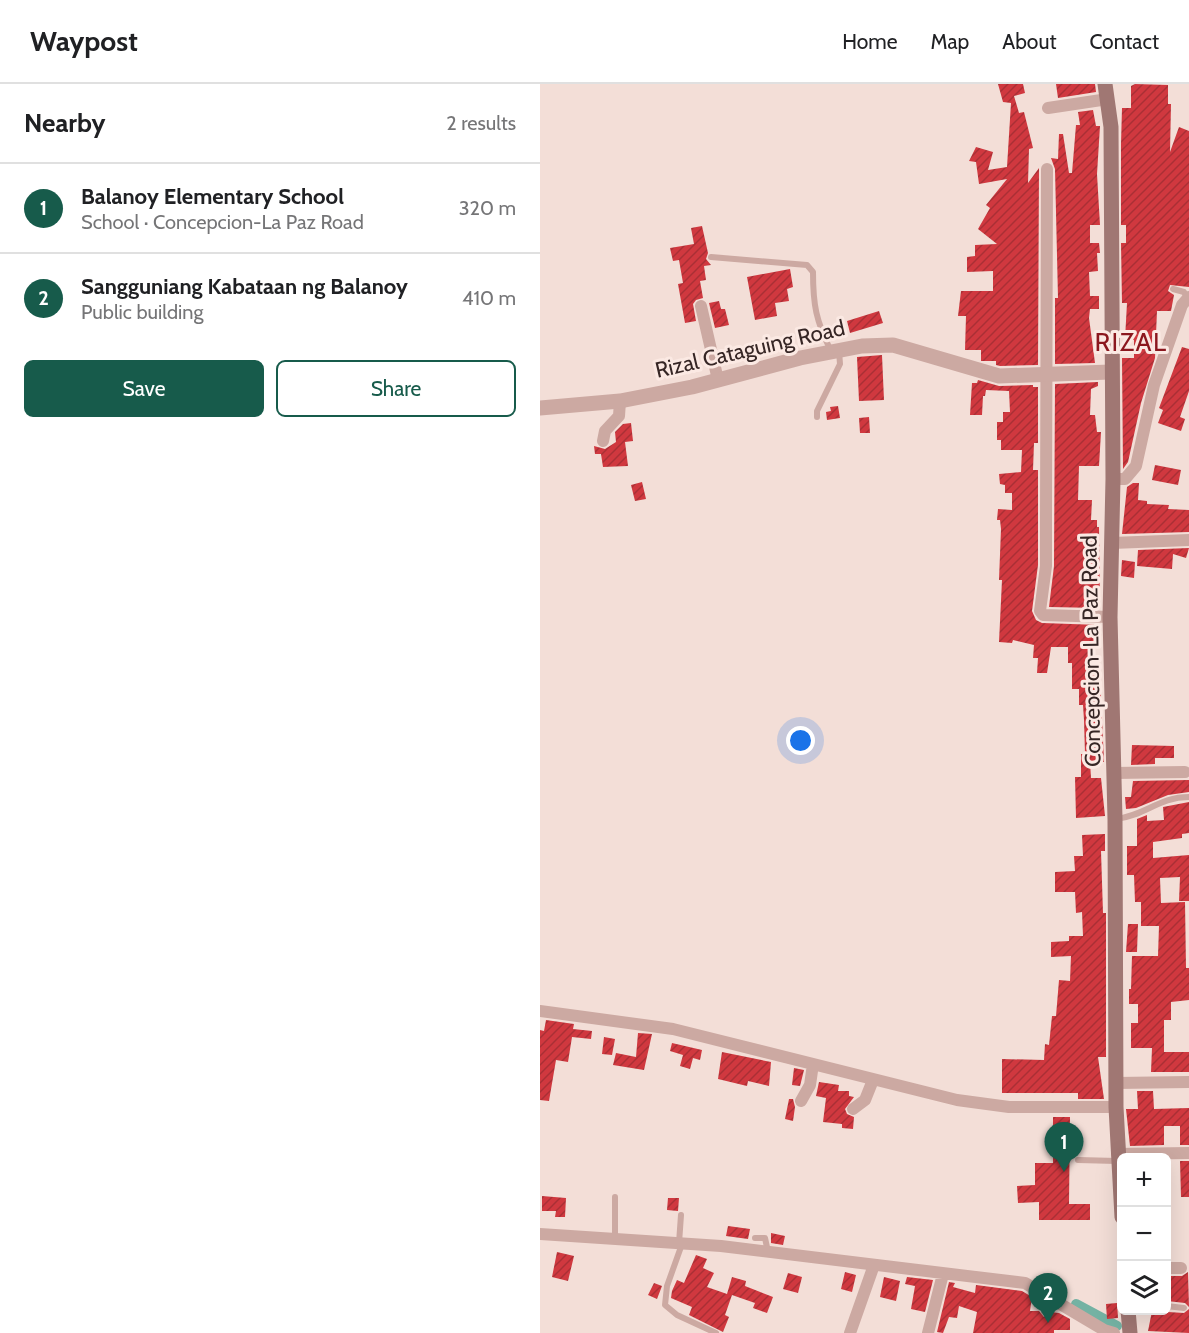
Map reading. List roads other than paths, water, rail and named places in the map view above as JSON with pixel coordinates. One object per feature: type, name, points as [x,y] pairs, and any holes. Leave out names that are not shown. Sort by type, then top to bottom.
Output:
[{"type":"main road","name":"Concepcion-La Paz Road","points":[[1106,92],[1111,127],[1110,372],[1113,479],[1110,617],[1115,819],[1117,1157]]},
{"type":"main road","points":[[1128,1315],[1130,1333]]},
{"type":"street","points":[[1048,108],[1106,92]]},
{"type":"street","points":[[1047,169],[1046,566],[1041,614],[1110,617]]},
{"type":"street","points":[[1113,479],[1125,479],[1136,466],[1154,385],[1182,305],[1188,297]]},
{"type":"street","points":[[701,306],[717,380]]},
{"type":"street","name":"Rizal Cataguing Road","points":[[540,408],[620,401],[862,346],[893,345],[999,376],[1110,372]]},
{"type":"street","points":[[603,441],[604,431],[619,416],[620,401]]},
{"type":"street","points":[[1112,543],[1189,540]]},
{"type":"street","points":[[1114,773],[1185,772]]},
{"type":"street","points":[[540,1011],[665,1028],[957,1100],[1009,1107],[1116,1107]]},
{"type":"street","points":[[801,1101],[810,1085],[813,1064]]},
{"type":"street","points":[[853,1109],[866,1100],[873,1080]]},
{"type":"street","points":[[1116,1083],[1189,1082]]},
{"type":"street","points":[[1171,1154],[1189,1153]]},
{"type":"street","points":[[540,1234],[680,1243],[1025,1283],[1104,1332]]},
{"type":"street","points":[[850,1333],[874,1265]]},
{"type":"street","points":[[1171,1268],[1181,1268]]},
{"type":"street","points":[[928,1333],[943,1274]]},
{"type":"lane","points":[[711,257],[807,265],[813,272],[812,297],[817,323],[835,351],[840,364],[817,411],[817,417]]},
{"type":"lane","points":[[1173,289],[1184,292],[1188,297]]},
{"type":"lane","points":[[1115,819],[1144,813],[1172,797],[1189,797]]},
{"type":"lane","points":[[1078,1160],[1117,1157]]},
{"type":"lane","points":[[615,1197],[615,1239]]},
{"type":"lane","points":[[681,1215],[680,1243],[667,1286],[665,1305],[677,1315],[716,1333]]},
{"type":"lane","points":[[755,1238],[765,1238],[768,1252]]},
{"type":"lane","points":[[1044,1312],[1050,1297]]},
{"type":"lane","points":[[1171,1306],[1184,1308]]},
{"type":"waterway","points":[[1076,1304],[1117,1326]]},
{"type":"place","name":"Balanoy Elementary School","points":[[1064,1172]]},
{"type":"place","name":"Sangguniang Kabataan ng Balanoy","points":[[1048,1323]]},
{"type":"district","name":"RIZAL","points":[[1131,342]]}]
